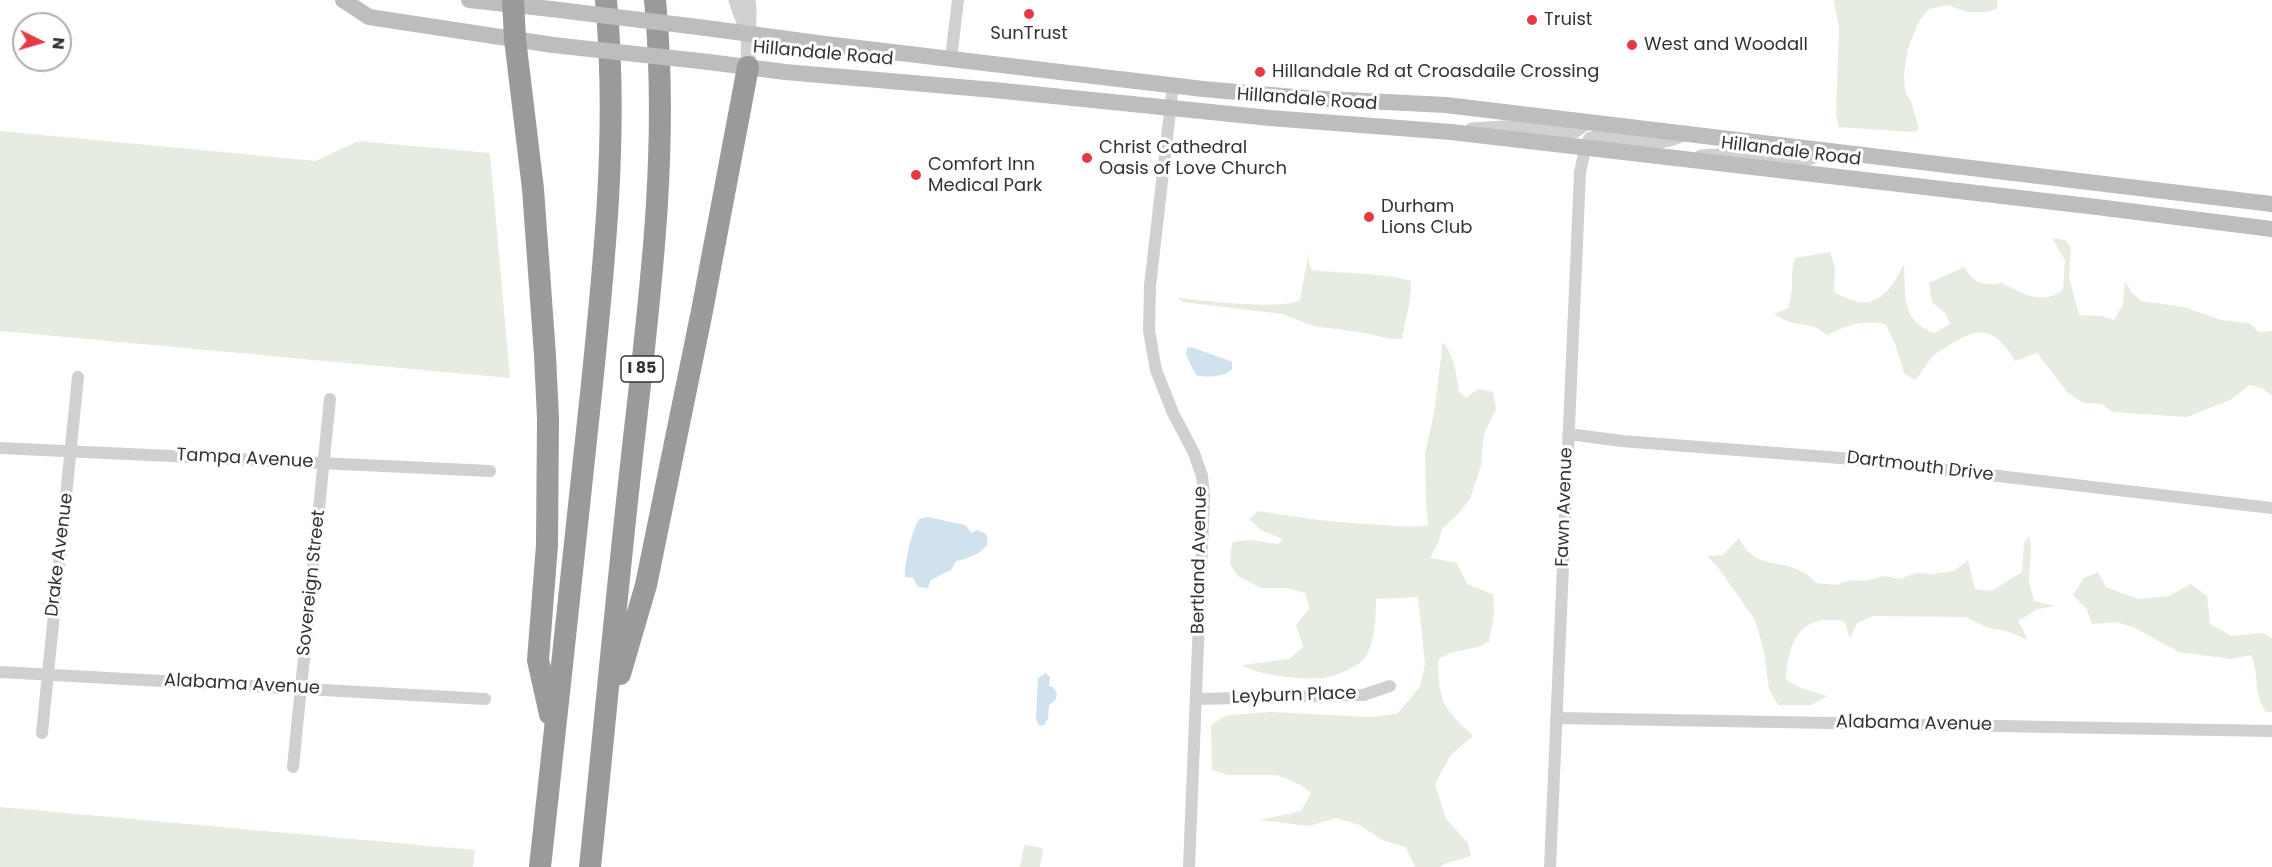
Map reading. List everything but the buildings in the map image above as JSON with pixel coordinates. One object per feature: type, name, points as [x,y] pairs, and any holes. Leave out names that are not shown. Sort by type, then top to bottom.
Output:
[{"type":"highway","name":"I 85","points":[[540,867],[589,420],[610,191],[612,76],[606,0]]},
{"type":"highway","name":"I 85","points":[[590,867],[654,267],[661,92],[655,0]]},
{"type":"highway","points":[[513,3],[536,232],[548,419],[547,545],[538,660],[554,733]]},
{"type":"highway","points":[[603,736],[646,585],[704,301],[747,67]]},
{"type":"main road","name":"Hillandale Road","points":[[343,0],[369,17],[553,45],[747,67],[1171,108],[1451,132],[2272,229]]},
{"type":"main road","name":"Hillandale Road","points":[[469,0],[513,3],[1173,85],[1306,98],[1446,105],[2272,204]]},
{"type":"street","points":[[736,0],[738,11],[749,33]]},
{"type":"street","points":[[747,67],[748,0]]},
{"type":"street","points":[[951,58],[958,0]]},
{"type":"street","name":"Bertland Avenue","points":[[1173,85],[1150,286],[1149,321],[1156,370],[1173,413],[1194,453],[1202,476],[1204,496],[1189,867]]},
{"type":"street","points":[[1451,132],[1519,127],[1568,133],[1587,122]]},
{"type":"street","points":[[1585,148],[1591,139],[1652,143],[1671,141],[1685,133]]},
{"type":"street","name":"Fawn Avenue","points":[[1550,867],[1579,202],[1585,148]]},
{"type":"street","points":[[1687,159],[1729,154],[1802,160],[1812,157],[1814,149]]},
{"type":"street","name":"Drake Avenue","points":[[42,733],[78,377]]},
{"type":"street","name":"Sovereign Street","points":[[293,767],[330,399]]},
{"type":"street","name":"Dartmouth Drive","points":[[1568,434],[1622,441],[1853,459],[2272,507]]},
{"type":"street","name":"Tampa Avenue","points":[[0,448],[490,471]]},
{"type":"street","name":"Alabama Avenue","points":[[0,672],[485,699]]},
{"type":"street","name":"Leyburn Place","points":[[1197,699],[1363,694],[1390,686]]},
{"type":"street","name":"Alabama Avenue","points":[[1556,718],[2272,731]]},
{"type":"shaded area","points":[[1834,0],[1997,0],[1997,9],[1987,12],[1968,12],[1947,5],[1929,9],[1919,21],[1908,48],[1904,73],[1905,91],[1912,104],[1919,130],[1911,132],[1839,127],[1836,116],[1839,28]]},
{"type":"shaded area","points":[[0,131],[316,161],[358,141],[490,153],[510,378],[0,331]]},
{"type":"shaded area","points":[[2052,238],[2065,240],[2071,248],[2069,277],[2079,315],[2102,316],[2114,320],[2123,305],[2125,280],[2131,292],[2141,301],[2184,307],[2221,320],[2249,323],[2259,332],[2272,331],[2272,396],[2262,388],[2250,385],[2230,400],[2187,417],[2112,412],[2102,404],[2084,403],[2068,393],[2037,353],[2015,361],[2000,341],[1985,333],[1968,335],[1938,352],[1915,380],[1904,373],[1896,346],[1886,325],[1856,324],[1827,335],[1816,327],[1788,322],[1774,314],[1788,308],[1795,258],[1830,252],[1835,267],[1834,292],[1859,302],[1868,302],[1884,294],[1904,264],[1905,296],[1910,314],[1923,328],[1934,333],[1950,324],[1946,314],[1932,302],[1929,283],[1964,267],[1979,282],[2001,283],[2032,296],[2047,297],[2063,290],[2065,260]]},
{"type":"shaded area","points":[[1309,250],[1308,261],[1312,270],[1374,275],[1411,281],[1402,339],[1313,326],[1282,314],[1183,302],[1177,298],[1259,305],[1276,305],[1300,300]]},
{"type":"shaded area","points":[[1443,342],[1453,360],[1459,392],[1466,398],[1478,389],[1493,392],[1496,409],[1484,434],[1481,465],[1470,499],[1442,529],[1430,558],[1457,563],[1467,584],[1493,594],[1494,614],[1489,642],[1452,653],[1438,660],[1441,695],[1444,703],[1473,736],[1450,756],[1435,784],[1446,819],[1468,843],[1471,856],[1440,867],[1415,867],[1406,847],[1382,840],[1360,825],[1336,818],[1309,826],[1260,820],[1301,811],[1311,793],[1301,785],[1277,775],[1228,775],[1212,770],[1211,725],[1227,715],[1271,712],[1370,717],[1397,714],[1420,687],[1425,664],[1418,597],[1376,599],[1374,629],[1368,652],[1362,661],[1340,673],[1324,678],[1294,678],[1259,672],[1242,665],[1289,659],[1303,647],[1296,625],[1310,608],[1305,593],[1287,588],[1261,588],[1238,576],[1230,564],[1232,542],[1250,540],[1278,544],[1283,539],[1261,530],[1249,519],[1258,511],[1351,523],[1428,525],[1425,453],[1434,414]]},
{"type":"shaded area","points":[[2029,536],[2031,547],[2029,581],[2034,601],[2056,606],[2038,609],[2018,621],[2028,640],[2007,631],[1989,628],[1965,617],[1873,616],[1857,623],[1850,638],[1844,621],[1817,621],[1799,633],[1794,642],[1787,666],[1786,680],[1801,688],[1827,696],[1811,705],[1778,705],[1769,689],[1764,651],[1755,620],[1717,566],[1707,556],[1723,555],[1739,538],[1746,550],[1755,557],[1796,569],[1816,583],[1837,585],[1850,580],[1866,581],[1884,576],[1899,579],[1917,573],[1954,571],[1968,560],[1975,589],[1992,591],[2022,572],[2024,543]]},
{"type":"shaded area","points":[[2098,572],[2106,587],[2138,599],[2169,596],[2191,584],[2207,596],[2210,624],[2232,636],[2264,633],[2272,638],[2272,712],[2266,712],[2262,706],[2251,655],[2231,659],[2179,652],[2135,628],[2116,622],[2092,624],[2086,608],[2073,595],[2084,578]]},
{"type":"shaded area","points":[[0,807],[475,850],[473,867],[0,867]]},
{"type":"shaded area","points":[[1024,845],[1043,848],[1040,867],[1020,867]]},
{"type":"water","points":[[1191,347],[1232,362],[1232,369],[1225,374],[1215,376],[1196,375],[1186,355],[1187,348]]},
{"type":"water","points":[[928,517],[965,525],[972,533],[977,530],[986,534],[987,544],[969,558],[956,561],[951,570],[931,580],[928,588],[918,587],[913,578],[905,577],[905,571],[907,555],[919,519]]},
{"type":"water","points":[[1046,673],[1050,677],[1049,686],[1053,687],[1057,693],[1056,699],[1049,705],[1048,719],[1044,725],[1039,726],[1036,719],[1038,678]]},
{"type":"place","name":"SunTrust","points":[[1029,14]]},
{"type":"place","name":"Truist","points":[[1532,20]]},
{"type":"place","name":"West and Woodall","points":[[1632,45]]},
{"type":"place","name":"Hillandale Rd at Croasdaile Crossing","points":[[1260,72]]},
{"type":"place","name":"Christ Cathedral Oasis of Love Church","points":[[1087,158]]},
{"type":"place","name":"Comfort Inn Medical Park","points":[[916,175]]},
{"type":"place","name":"Durham Lions Club","points":[[1369,217]]}]
